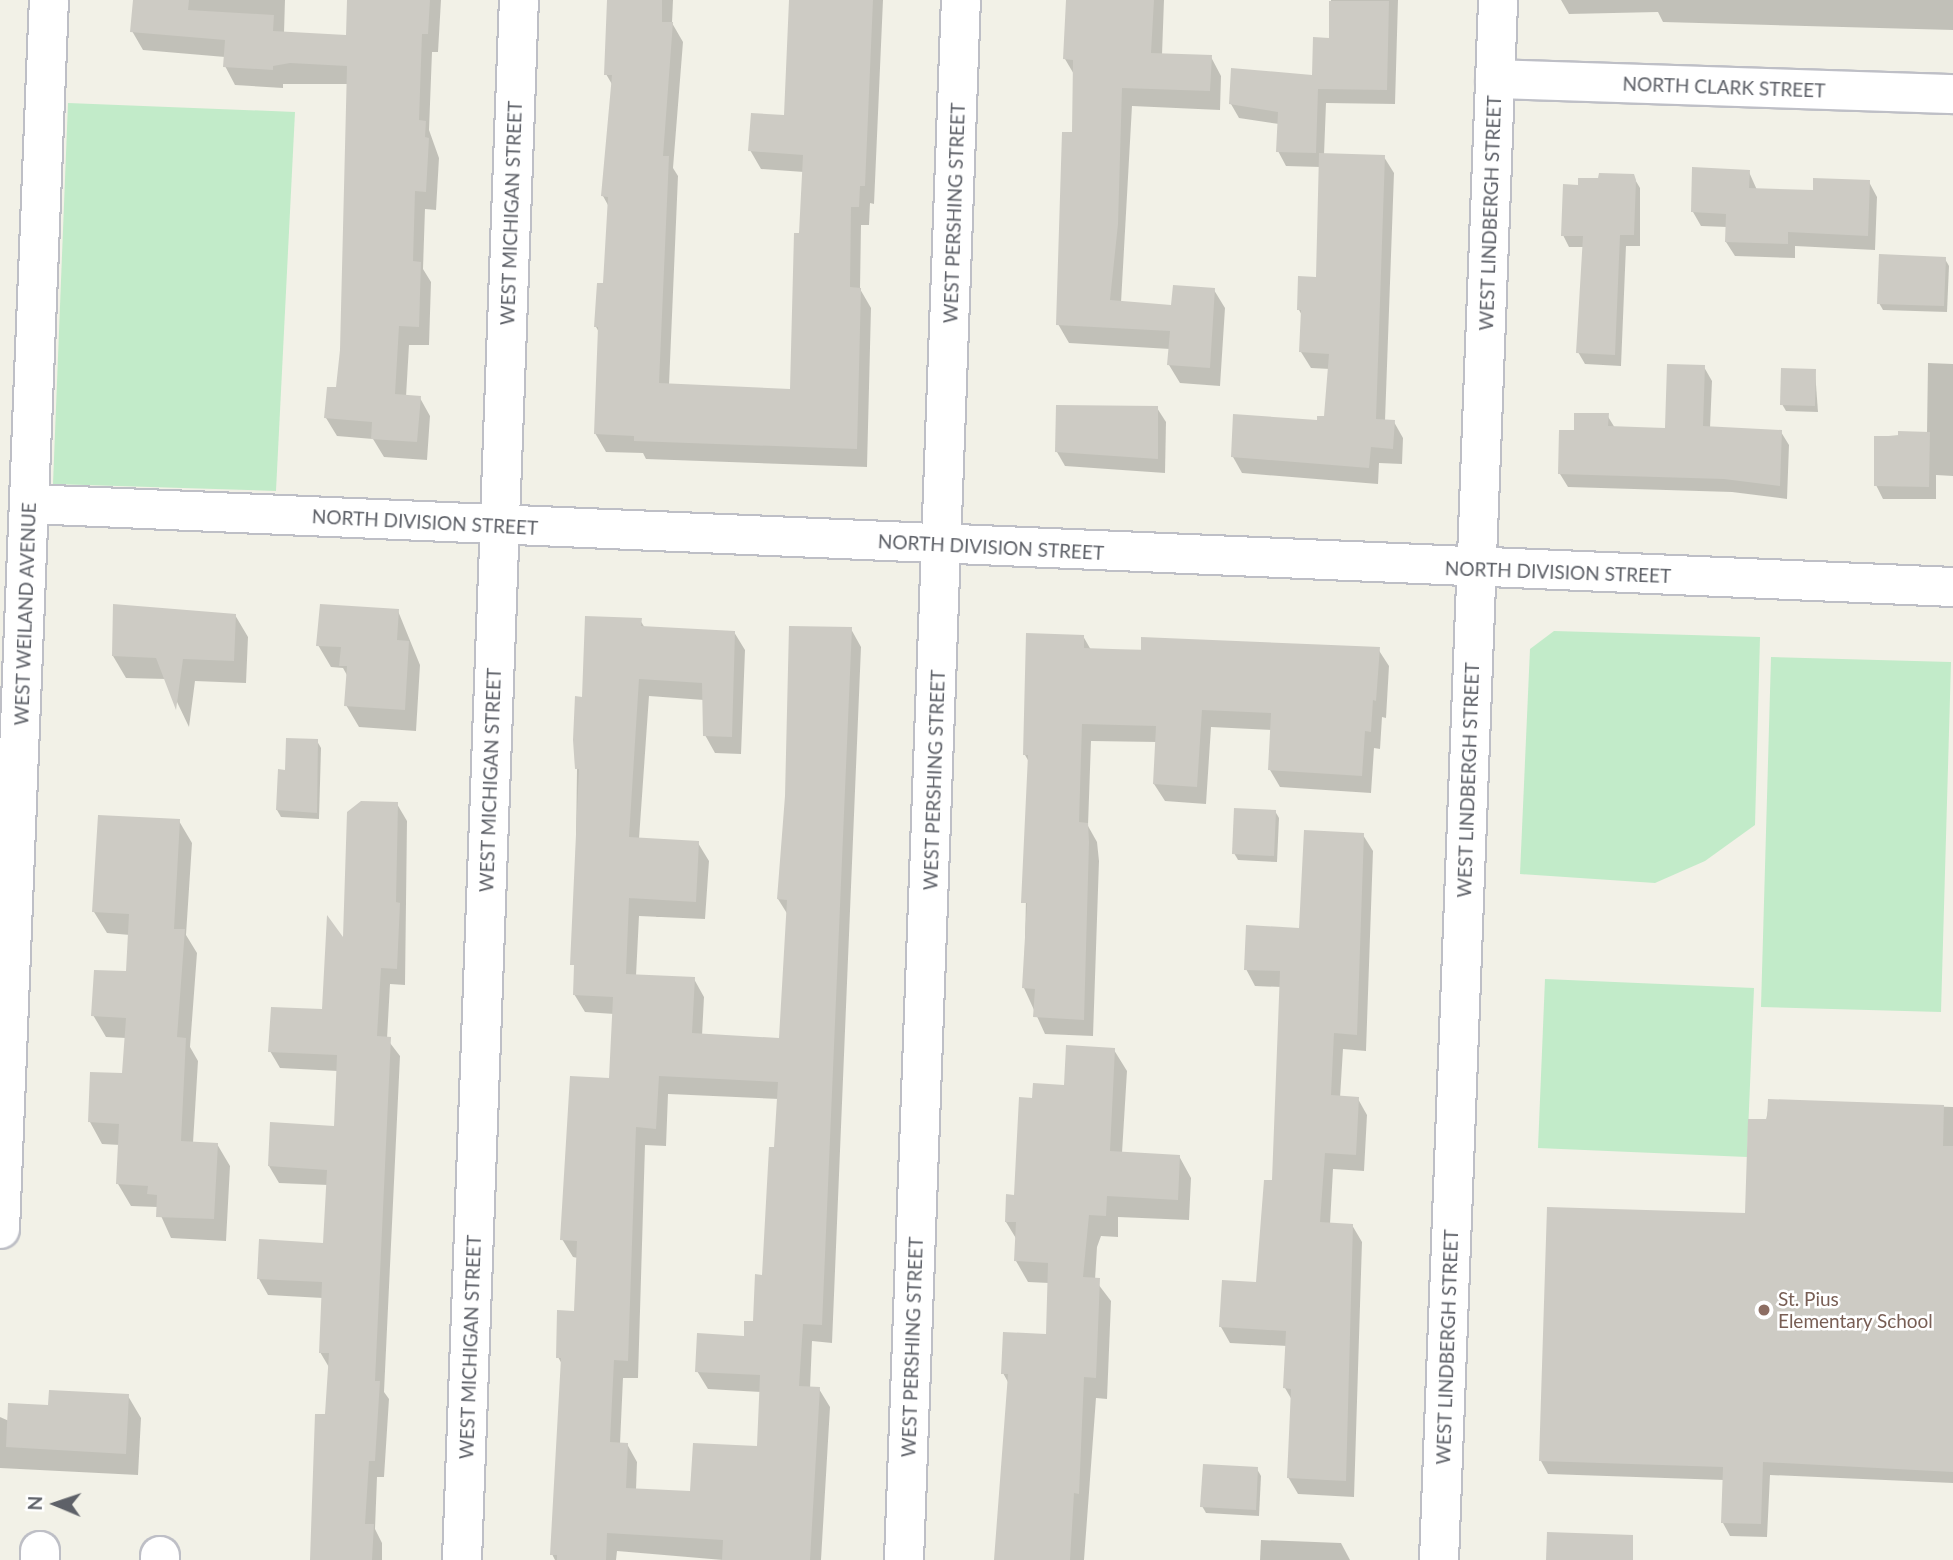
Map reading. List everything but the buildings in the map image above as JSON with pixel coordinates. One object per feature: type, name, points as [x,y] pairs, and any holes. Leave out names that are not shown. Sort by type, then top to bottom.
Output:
[{"type":"street","name":"WEST WEILAND AVENUE","points":[[0,1229],[49,0]]},
{"type":"street","name":"WEST MICHIGAN STREET","points":[[462,1560],[519,0]]},
{"type":"street","name":"WEST PERSHING STREET","points":[[904,1560],[961,0]]},
{"type":"street","name":"WEST LINDBERGH STREET","points":[[1439,1560],[1498,0]]},
{"type":"street","name":"NORTH CLARK STREET","points":[[1495,79],[1953,94]]},
{"type":"street","name":"NORTH DIVISION STREET","points":[[29,504],[1476,569],[1953,587]]},
{"type":"green space","points":[[68,103],[295,112],[276,491],[53,484]]},
{"type":"green space","points":[[1554,631],[1760,637],[1755,825],[1705,861],[1655,883],[1520,874],[1530,649]]},
{"type":"green space","points":[[1771,657],[1951,662],[1941,1012],[1761,1007]]},
{"type":"green space","points":[[1545,979],[1754,988],[1747,1157],[1538,1148]]},
{"type":"place","name":"St. Pius Elementary School","points":[[1764,1310]]}]
